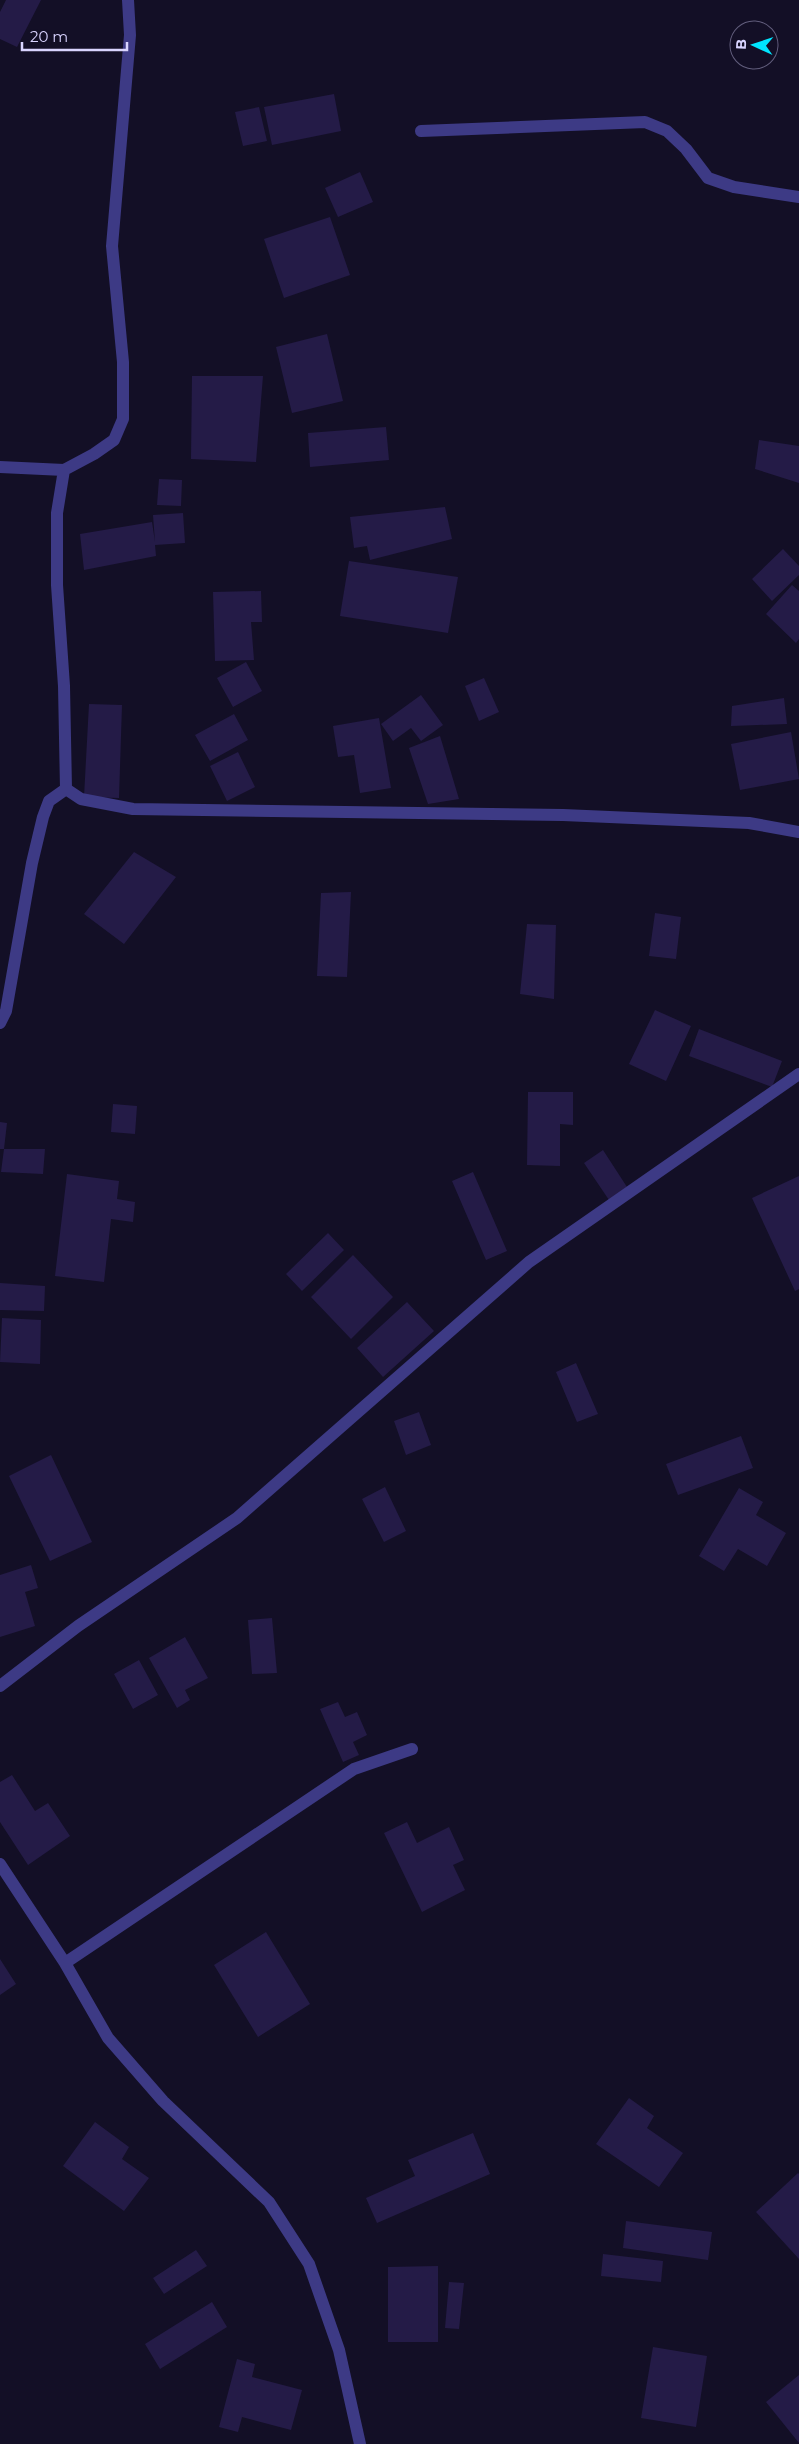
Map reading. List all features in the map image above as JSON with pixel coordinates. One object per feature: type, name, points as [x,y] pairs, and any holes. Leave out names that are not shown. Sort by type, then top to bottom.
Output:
[{"type":"street","points":[[0,468],[64,470],[94,454],[114,440],[123,419],[123,362],[112,246],[130,35],[128,0]]},
{"type":"street","points":[[420,132],[646,122],[667,131],[686,149],[708,178],[734,187],[799,197]]},
{"type":"street","points":[[64,470],[57,513],[57,585],[64,686],[66,789]]},
{"type":"street","points":[[66,789],[81,799],[133,809],[563,815],[750,822],[799,832]]},
{"type":"street","points":[[0,1023],[6,1011],[43,817],[49,800],[66,789]]},
{"type":"street","points":[[0,1686],[78,1626],[237,1518],[529,1262],[799,1074]]},
{"type":"street","points":[[65,1963],[354,1769],[412,1749]]},
{"type":"street","points":[[0,1864],[65,1963],[108,2038],[163,2100],[269,2202],[309,2264],[339,2350],[360,2444]]},
{"type":"building","points":[[6,0],[41,0],[17,47],[0,39],[0,12]]},
{"type":"building","points":[[334,94],[341,131],[272,145],[264,107]]},
{"type":"building","points":[[259,107],[267,141],[243,146],[235,112]]},
{"type":"building","points":[[360,172],[373,202],[338,217],[325,188]]},
{"type":"building","points":[[330,217],[350,275],[284,298],[264,239]]},
{"type":"building","points":[[327,334],[343,401],[292,413],[276,347]]},
{"type":"building","points":[[192,376],[263,376],[256,462],[191,459]]},
{"type":"building","points":[[386,427],[389,460],[310,467],[308,433]]},
{"type":"building","points":[[759,440],[799,446],[799,483],[755,469]]},
{"type":"building","points":[[159,479],[182,480],[181,506],[157,505]]},
{"type":"building","points":[[445,507],[452,539],[370,560],[367,546],[354,548],[350,517]]},
{"type":"building","points":[[183,513],[185,543],[155,545],[156,556],[84,570],[80,534],[152,522],[155,542],[153,515]]},
{"type":"building","points":[[783,549],[799,566],[799,575],[772,601],[752,579]]},
{"type":"building","points":[[349,561],[458,577],[448,633],[340,616]]},
{"type":"building","points":[[792,585],[799,591],[799,639],[796,643],[766,614]]},
{"type":"building","points":[[261,591],[262,622],[251,622],[254,660],[215,661],[213,592]]},
{"type":"building","points":[[246,662],[262,691],[233,707],[217,678]]},
{"type":"building","points":[[484,678],[499,712],[479,721],[465,686]]},
{"type":"building","points":[[421,695],[443,725],[421,741],[411,728],[393,741],[381,724]]},
{"type":"building","points":[[784,698],[787,724],[731,726],[732,706]]},
{"type":"building","points":[[89,704],[122,705],[119,798],[84,797]]},
{"type":"building","points":[[234,714],[248,740],[210,761],[195,735]]},
{"type":"building","points":[[379,718],[391,788],[360,793],[354,755],[338,757],[333,726]]},
{"type":"building","points":[[791,732],[799,779],[740,790],[731,744]]},
{"type":"building","points":[[440,736],[459,799],[428,804],[409,748]]},
{"type":"building","points":[[238,752],[255,787],[227,801],[210,766]]},
{"type":"building","points":[[134,852],[176,877],[124,944],[84,914]]},
{"type":"building","points":[[351,892],[347,977],[317,976],[321,893]]},
{"type":"building","points":[[655,913],[681,917],[676,959],[649,956]]},
{"type":"building","points":[[527,924],[556,925],[554,999],[520,994]]},
{"type":"building","points":[[655,1010],[691,1026],[666,1081],[629,1064]]},
{"type":"building","points":[[699,1029],[782,1061],[772,1087],[689,1056]]},
{"type":"building","points":[[528,1092],[573,1092],[573,1125],[560,1124],[560,1166],[527,1165]]},
{"type":"building","points":[[113,1104],[137,1106],[135,1134],[111,1132]]},
{"type":"building","points":[[0,1122],[7,1123],[4,1149],[0,1149]]},
{"type":"building","points":[[4,1149],[45,1149],[43,1174],[1,1172]]},
{"type":"building","points":[[603,1150],[627,1187],[609,1200],[584,1163]]},
{"type":"building","points":[[473,1172],[507,1251],[486,1260],[452,1181]]},
{"type":"building","points":[[67,1174],[119,1181],[117,1199],[135,1202],[133,1222],[111,1219],[104,1282],[55,1276]]},
{"type":"building","points":[[799,1176],[799,1289],[795,1291],[752,1198]]},
{"type":"building","points":[[328,1233],[344,1250],[302,1291],[286,1274]]},
{"type":"building","points":[[353,1255],[393,1297],[351,1339],[311,1297]]},
{"type":"building","points":[[0,1283],[45,1286],[44,1311],[0,1310]]},
{"type":"building","points":[[407,1302],[434,1331],[383,1377],[357,1348]]},
{"type":"building","points":[[2,1318],[41,1320],[40,1364],[0,1362]]},
{"type":"building","points":[[576,1363],[598,1414],[577,1422],[556,1372]]},
{"type":"building","points":[[419,1412],[431,1445],[406,1455],[394,1421]]},
{"type":"building","points":[[741,1436],[753,1468],[678,1495],[666,1464]]},
{"type":"building","points":[[51,1455],[92,1542],[50,1561],[9,1476]]},
{"type":"building","points":[[385,1487],[406,1531],[384,1542],[362,1499]]},
{"type":"building","points":[[739,1488],[763,1502],[756,1515],[786,1533],[767,1566],[738,1549],[724,1571],[699,1556]]},
{"type":"building","points":[[31,1565],[38,1588],[25,1592],[35,1626],[0,1637],[0,1575]]},
{"type":"building","points":[[272,1618],[277,1673],[252,1674],[248,1620]]},
{"type":"building","points":[[185,1637],[208,1678],[185,1690],[190,1700],[177,1708],[149,1658]]},
{"type":"building","points":[[139,1660],[158,1695],[133,1709],[114,1674]]},
{"type":"building","points":[[338,1702],[345,1717],[357,1712],[367,1735],[353,1742],[359,1755],[343,1762],[320,1709]]},
{"type":"building","points":[[12,1775],[35,1811],[48,1803],[70,1836],[28,1865],[0,1822],[0,1782]]},
{"type":"building","points":[[407,1822],[417,1843],[449,1827],[464,1860],[453,1865],[465,1890],[422,1912],[384,1833]]},
{"type":"building","points":[[266,1932],[310,2004],[258,2037],[214,1965]]},
{"type":"building","points":[[0,1959],[16,1984],[0,1995]]},
{"type":"building","points":[[629,2098],[654,2116],[647,2128],[683,2153],[659,2187],[596,2144]]},
{"type":"building","points":[[95,2122],[129,2147],[122,2159],[149,2178],[124,2211],[63,2166]]},
{"type":"building","points":[[473,2133],[490,2174],[377,2223],[366,2198],[415,2176],[408,2160]]},
{"type":"building","points":[[799,2174],[799,2259],[756,2212]]},
{"type":"building","points":[[626,2221],[712,2232],[708,2260],[623,2248]]},
{"type":"building","points":[[196,2250],[207,2266],[164,2294],[153,2278]]},
{"type":"building","points":[[603,2254],[663,2261],[661,2282],[601,2276]]},
{"type":"building","points":[[438,2266],[438,2342],[388,2342],[388,2267]]},
{"type":"building","points":[[449,2282],[464,2283],[459,2329],[445,2328]]},
{"type":"building","points":[[212,2302],[227,2327],[160,2369],[145,2344]]},
{"type":"building","points":[[653,2347],[707,2356],[696,2427],[641,2418]]},
{"type":"building","points":[[237,2359],[255,2364],[252,2377],[302,2390],[291,2430],[242,2417],[238,2432],[219,2427]]},
{"type":"building","points":[[799,2375],[799,2443],[766,2402]]}]
